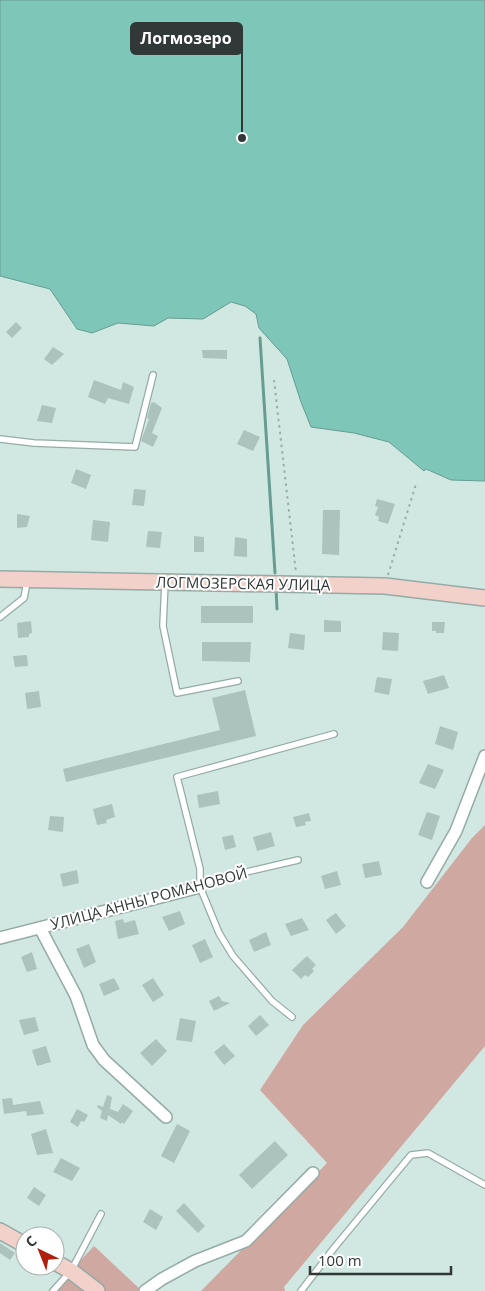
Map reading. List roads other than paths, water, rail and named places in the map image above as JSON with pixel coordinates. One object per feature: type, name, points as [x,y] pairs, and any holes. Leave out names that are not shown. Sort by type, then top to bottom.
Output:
[{"type":"street","name":"ЛОГМОЗЕРСКАЯ УЛИЦА","points":[[0,579],[385,586],[485,598]]},
{"type":"street","points":[[427,882],[456,831],[485,756]]},
{"type":"street","name":"УЛИЦА АННЫ РОМАНОВОЙ","points":[[0,938],[200,888]]},
{"type":"street","points":[[40,928],[76,996],[94,1046],[104,1060],[166,1116]]},
{"type":"street","points":[[145,1291],[162,1279],[195,1261],[246,1241],[313,1173]]},
{"type":"street","points":[[0,1231],[15,1239]]},
{"type":"street","points":[[65,1268],[97,1291]]},
{"type":"lane","points":[[0,439],[34,443],[135,447],[153,375]]},
{"type":"lane","points":[[0,617],[24,598],[27,580]]},
{"type":"lane","points":[[165,582],[163,626],[177,692],[238,681]]},
{"type":"lane","points":[[292,1017],[272,1001],[233,956],[219,933],[200,888],[200,870],[177,777],[334,734]]},
{"type":"lane","name":"УЛИЦА АННЫ РОМАНОВОЙ","points":[[200,888],[212,880],[298,860]]},
{"type":"lane","points":[[301,1291],[411,1155],[428,1153],[485,1185]]},
{"type":"lane","points":[[53,1291],[71,1271],[101,1214]]},
{"type":"waterway","points":[[260,338],[275,573]]},
{"type":"waterway","points":[[276,589],[277,609]]},
{"type":"place","name":"Логмозеро","points":[[242,138]]}]
